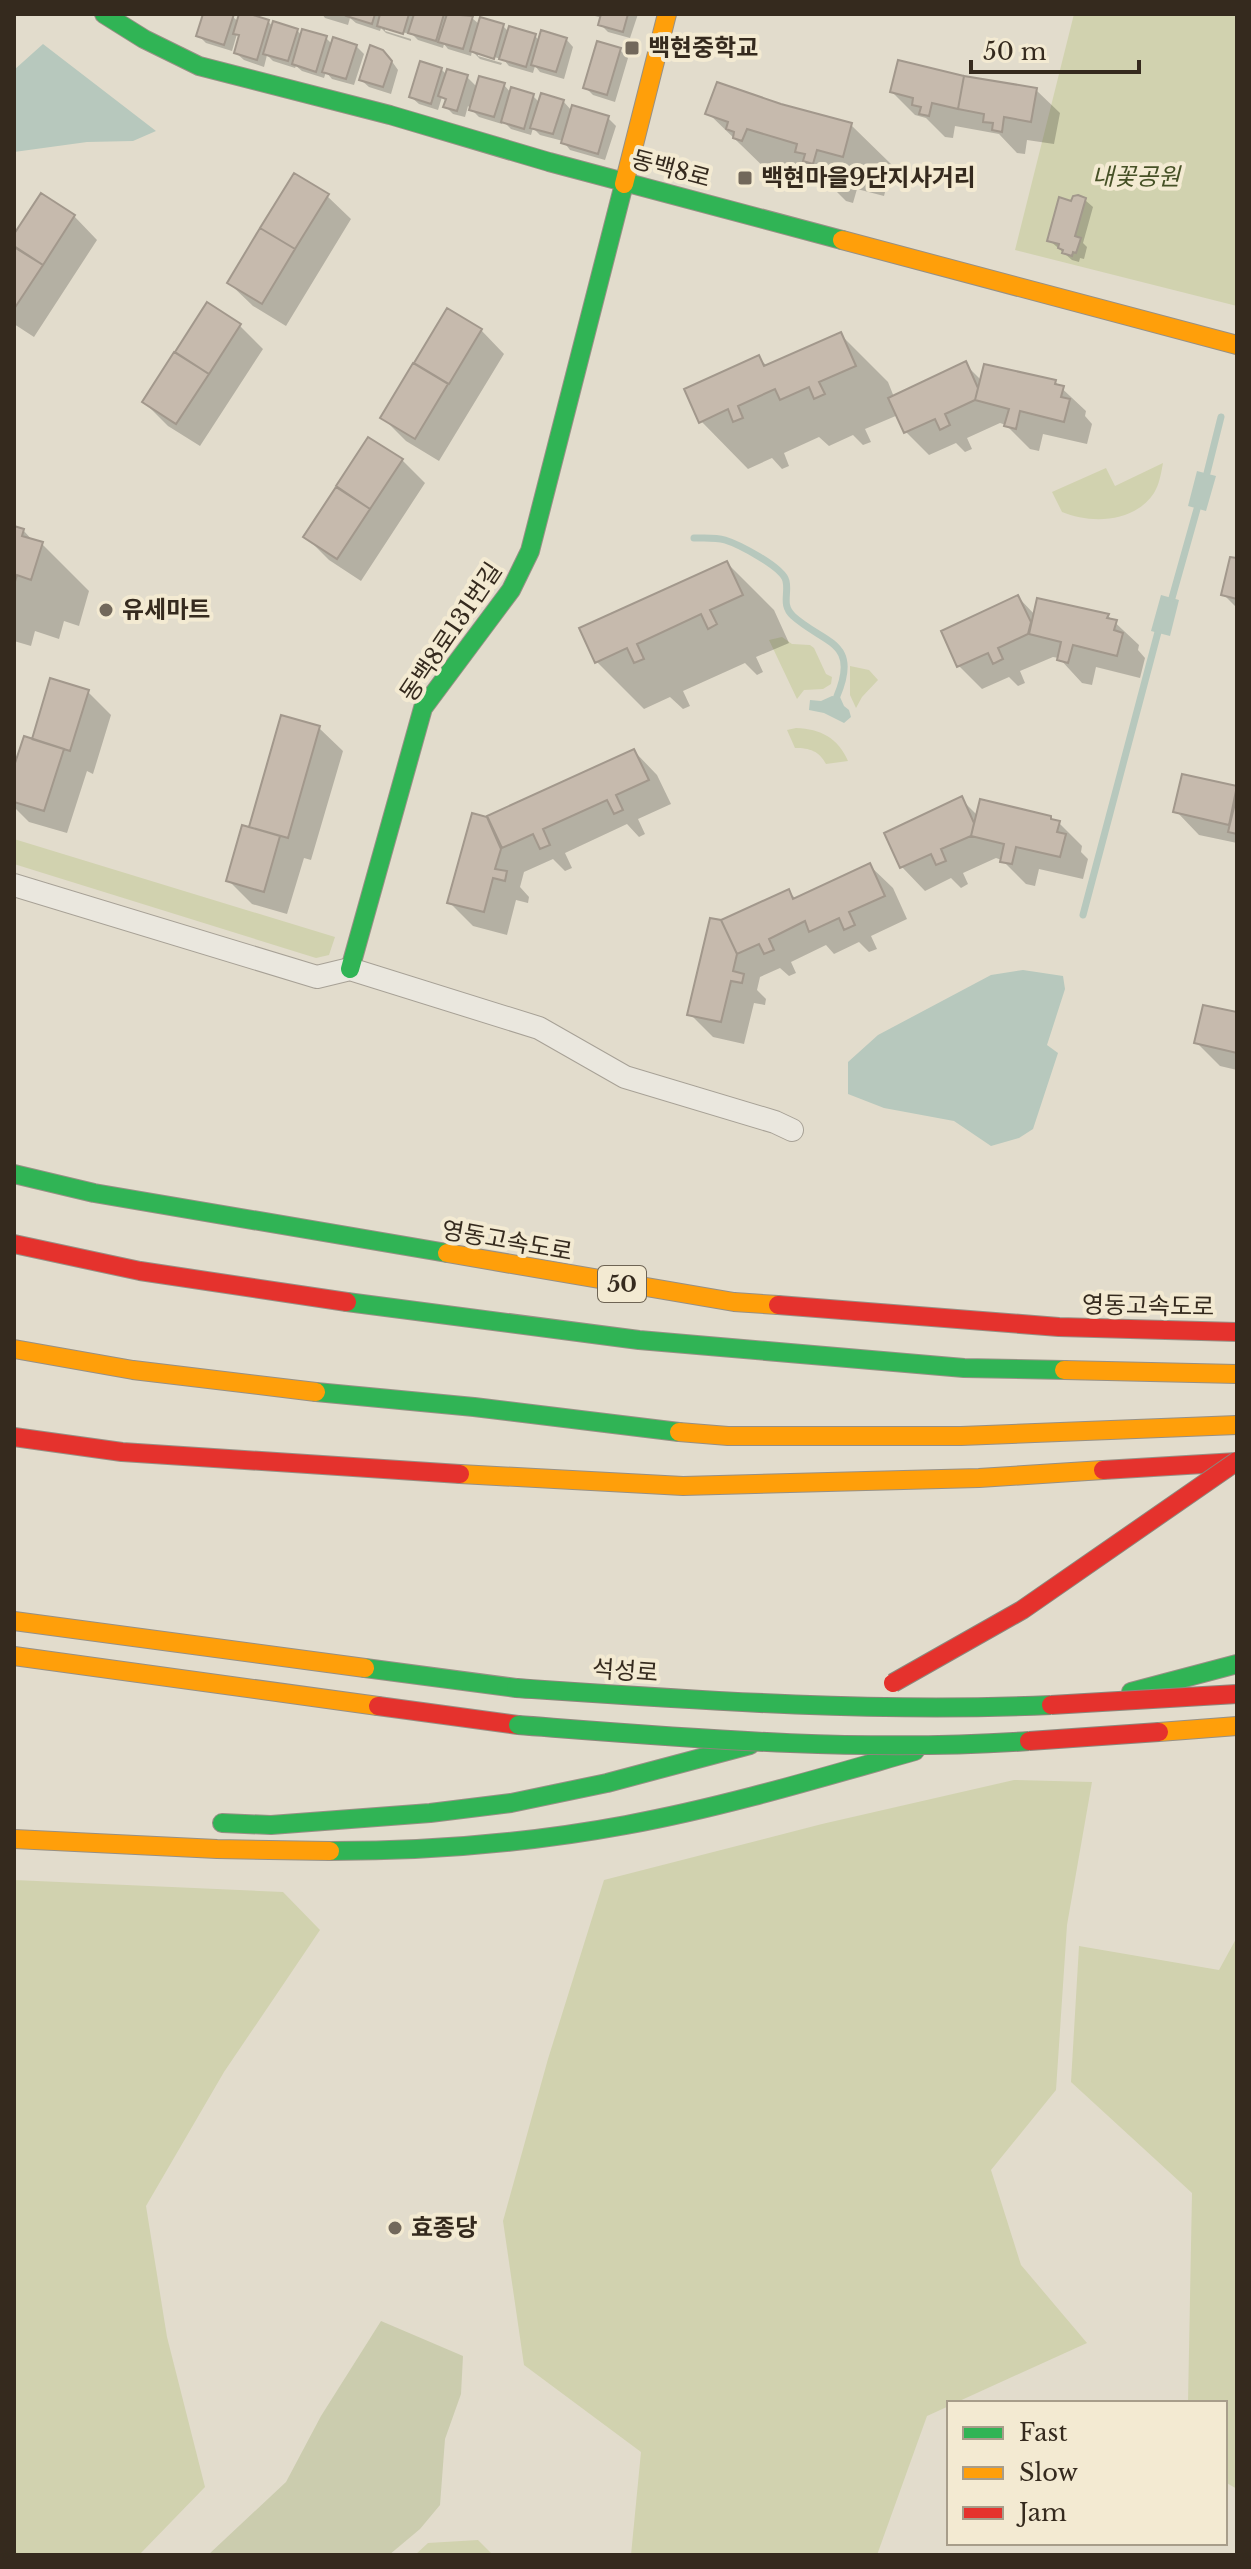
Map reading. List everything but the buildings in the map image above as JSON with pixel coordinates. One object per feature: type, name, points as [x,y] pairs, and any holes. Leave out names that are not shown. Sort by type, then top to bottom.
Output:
[{"type":"main road","name":"동백8로","points":[[104,14],[144,39],[199,66],[1237,345]]},
{"type":"main road","name":"동백8로131번길","points":[[350,969],[423,708],[511,590],[530,551],[667,14]]},
{"type":"main road","name":"영동고속도로","points":[[14,1174],[94,1193],[734,1302],[1059,1327],[1237,1332]]},
{"type":"main road","name":"50","points":[[14,1244],[156,1273],[372,1306],[639,1340],[964,1368],[1237,1374]]},
{"type":"main road","points":[[14,1349],[133,1370],[283,1389],[474,1407],[647,1430],[728,1436],[961,1436],[1237,1425]]},
{"type":"main road","points":[[14,1437],[122,1452],[683,1486],[979,1478],[1237,1461]]},
{"type":"main road","points":[[208,1823],[271,1825],[430,1813],[511,1803],[607,1783],[754,1744],[893,1683],[1022,1610],[1237,1461]]},
{"type":"main road","name":"석성로","points":[[14,1621],[516,1688],[725,1702],[910,1708],[1096,1704],[1237,1694]]},
{"type":"main road","points":[[14,1656],[518,1725],[715,1740],[949,1745],[1237,1726]]},
{"type":"main road","points":[[14,1839],[276,1852],[533,1840],[627,1826],[739,1801],[994,1728],[1237,1664]]},
{"type":"street","points":[[14,885],[317,977],[350,969],[539,1028],[625,1077],[775,1122],[792,1130]]},
{"type":"green space","name":"내꽃공원","points":[[1074,14],[1237,14],[1237,306],[1015,250]]},
{"type":"green space","points":[[1163,463],[1154,493],[1145,503],[1124,515],[1099,519],[1073,516],[1062,512],[1052,492],[1106,468],[1115,486]]},
{"type":"green space","points":[[782,637],[792,644],[814,648],[826,674],[832,677],[831,684],[823,689],[804,690],[797,699],[769,640]]},
{"type":"green space","points":[[850,666],[869,670],[878,680],[856,708],[850,695]]},
{"type":"green space","points":[[796,728],[828,736],[848,761],[826,764],[814,751],[795,748],[787,730]]},
{"type":"green space","points":[[14,839],[335,937],[329,955],[316,958],[14,864]]},
{"type":"green space","points":[[1014,1780],[1092,1782],[1067,1925],[1056,2090],[991,2170],[1021,2265],[1087,2343],[959,2401],[947,2401],[947,2407],[927,2416],[877,2555],[631,2555],[641,2452],[524,2365],[503,2221],[548,2059],[604,1880],[822,1824]]},
{"type":"green space","points":[[14,1880],[283,1892],[320,1930],[224,2072],[146,2206],[167,2337],[205,2487],[139,2555],[14,2555]]},
{"type":"green space","points":[[1237,1937],[1237,2489],[1227,2483],[1227,2401],[1188,2401],[1192,2193],[1071,2082],[1079,1946],[1219,1970]]},
{"type":"green space","points":[[381,2321],[463,2356],[461,2394],[445,2439],[440,2505],[420,2529],[389,2555],[208,2555],[286,2482],[321,2416]]},
{"type":"green space","points":[[478,2540],[493,2555],[415,2555],[428,2543]]},
{"type":"shaded area","points":[[43,44],[156,131],[133,141],[87,142],[14,152],[14,70]]},
{"type":"shaded area","points":[[1197,471],[1216,476],[1206,511],[1188,506]]},
{"type":"shaded area","points":[[1161,595],[1179,600],[1170,636],[1151,631]]},
{"type":"shaded area","points":[[832,696],[840,697],[849,710],[851,717],[844,723],[824,713],[809,710],[810,700],[821,701]]},
{"type":"shaded area","points":[[1023,970],[1063,976],[1065,989],[1047,1045],[1058,1053],[1033,1129],[1019,1138],[991,1146],[954,1121],[884,1108],[848,1094],[848,1062],[878,1035],[991,975]]},
{"type":"waterway","points":[[1207,473],[1221,417]]},
{"type":"waterway","points":[[1172,598],[1197,509]]},
{"type":"waterway","points":[[694,538],[717,538],[731,542],[783,575],[789,612],[827,639],[841,654],[843,678],[837,696]]},
{"type":"waterway","points":[[1083,915],[1158,632]]},
{"type":"traffic: fast","points":[[104,14],[144,39],[199,66],[390,115],[549,162],[842,240]]},
{"type":"traffic: fast","points":[[350,969],[423,708],[511,590],[530,551],[624,184]]},
{"type":"traffic: fast","points":[[14,1174],[94,1193],[447,1253]]},
{"type":"traffic: fast","points":[[347,1302],[639,1340],[964,1368],[1064,1370]]},
{"type":"traffic: fast","points":[[316,1392],[679,1432]]},
{"type":"traffic: fast","points":[[1131,1692],[1237,1664]]},
{"type":"traffic: fast","points":[[365,1668],[516,1688]]},
{"type":"traffic: fast","points":[[516,1688],[850,1706],[1051,1705]]},
{"type":"traffic: fast","points":[[518,1725],[837,1745],[1029,1741]]},
{"type":"traffic: fast","points":[[222,1823],[271,1825],[430,1813],[511,1803],[607,1783],[750,1745]]},
{"type":"traffic: fast","points":[[330,1851],[479,1845],[589,1831],[735,1801],[915,1751]]},
{"type":"traffic: slow","points":[[624,184],[667,14]]},
{"type":"traffic: slow","points":[[842,240],[1237,345]]},
{"type":"traffic: slow","points":[[447,1253],[734,1302],[778,1305]]},
{"type":"traffic: slow","points":[[14,1349],[133,1370],[316,1392]]},
{"type":"traffic: slow","points":[[1064,1370],[1237,1374]]},
{"type":"traffic: slow","points":[[679,1432],[728,1436],[961,1436],[1237,1425]]},
{"type":"traffic: slow","points":[[460,1474],[683,1486],[979,1478],[1103,1470]]},
{"type":"traffic: slow","points":[[14,1621],[365,1668]]},
{"type":"traffic: slow","points":[[14,1656],[378,1706]]},
{"type":"traffic: slow","points":[[1159,1732],[1237,1726]]},
{"type":"traffic: slow","points":[[14,1839],[330,1851]]},
{"type":"traffic: jam","points":[[14,1244],[140,1271],[347,1302]]},
{"type":"traffic: jam","points":[[778,1305],[1059,1327],[1237,1332]]},
{"type":"traffic: jam","points":[[14,1437],[122,1452],[460,1474]]},
{"type":"traffic: jam","points":[[893,1683],[1022,1610],[1237,1461]]},
{"type":"traffic: jam","points":[[1103,1470],[1237,1462]]},
{"type":"traffic: jam","points":[[1051,1705],[1237,1694]]},
{"type":"traffic: jam","points":[[378,1706],[518,1725]]},
{"type":"traffic: jam","points":[[1029,1741],[1159,1732]]},
{"type":"place","name":"백현중학교","points":[[632,48]]},
{"type":"place","name":"백현마을9단지사거리","points":[[745,178]]},
{"type":"place","name":"유세마트","points":[[106,610]]},
{"type":"place","name":"효종당","points":[[395,2228]]}]
